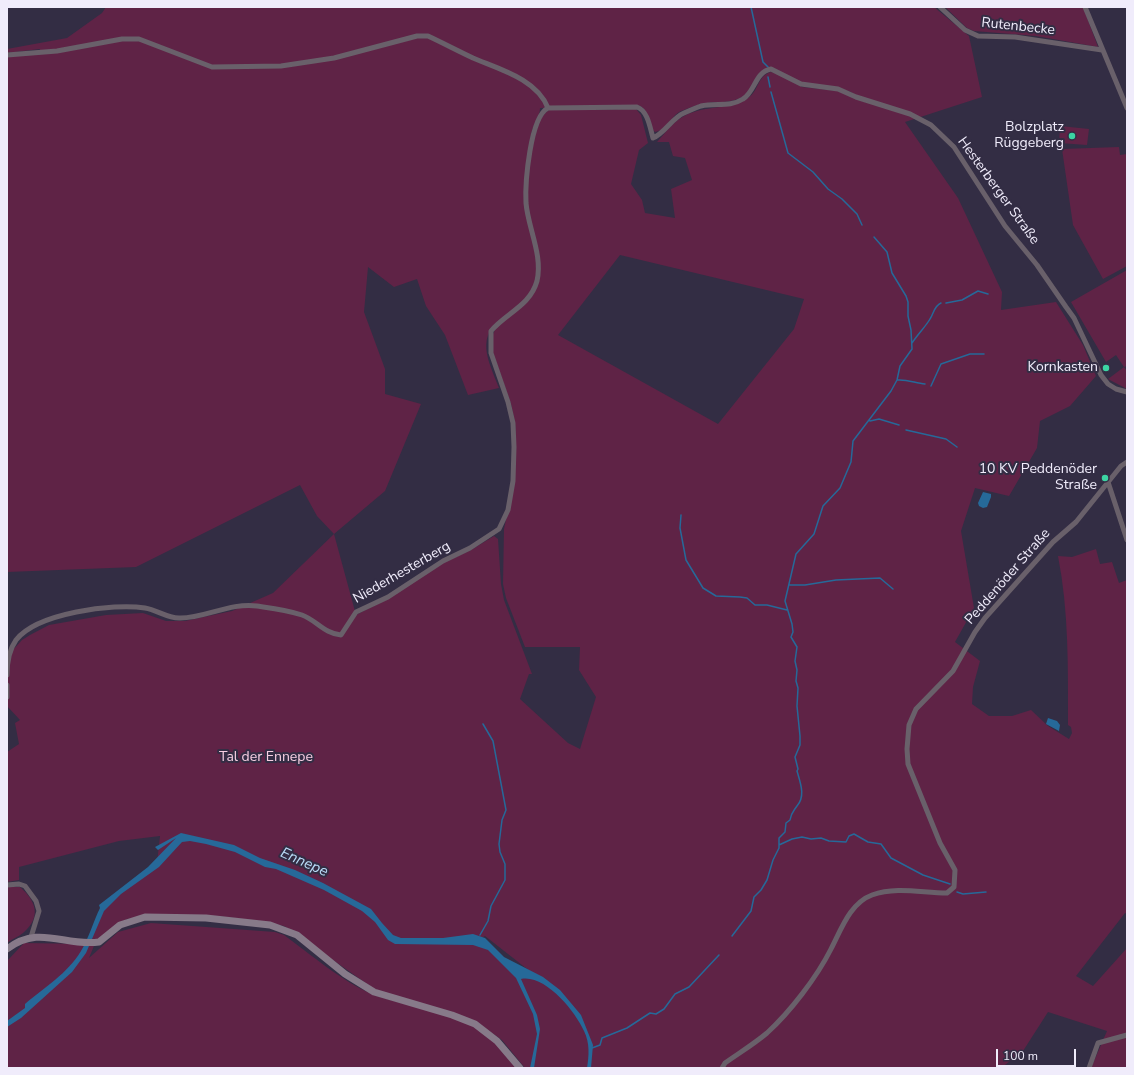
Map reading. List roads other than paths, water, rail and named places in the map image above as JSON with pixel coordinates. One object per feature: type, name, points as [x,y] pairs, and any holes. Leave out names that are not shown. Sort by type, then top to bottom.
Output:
[{"type":"street","name":"Rutenbecke","points":[[940,7],[965,30],[978,36],[1015,37],[1102,50]]},
{"type":"street","points":[[1086,7],[1102,50],[1127,108]]},
{"type":"street","points":[[7,55],[57,51],[122,39],[139,40],[212,67],[281,66],[334,58],[417,36],[428,36],[512,74],[534,88],[546,101],[548,108]]},
{"type":"street","name":"Hesterberger Straße","points":[[548,108],[637,107],[642,109],[646,115],[653,138],[681,114],[702,106],[723,105],[742,100],[748,95],[759,76],[766,70],[771,69],[801,84],[838,89],[856,97],[910,114],[931,124],[954,147],[1005,226],[1037,265],[1058,294],[1074,318],[1101,375],[1108,384],[1116,389],[1127,392]]},
{"type":"street","name":"Niederhesterberg","points":[[7,675],[9,655],[12,647],[16,640],[23,634],[53,618],[76,612],[107,608],[146,608],[168,617],[181,618],[236,607],[255,606],[302,615],[334,635],[342,635],[356,612],[388,597],[443,561],[470,548],[499,528],[508,510],[513,482],[514,447],[513,423],[508,402],[496,369],[490,346],[491,331],[499,322],[520,308],[532,295],[537,280],[535,248],[526,202],[533,132],[544,110],[548,108]]},
{"type":"street","name":"Peddenöder Straße","points":[[722,1068],[725,1064],[766,1034],[778,1021],[822,968],[849,914],[863,900],[871,895],[885,891],[900,890],[947,894],[954,887],[955,870],[940,843],[908,764],[907,749],[909,725],[916,710],[953,671],[975,632],[986,618],[1053,542],[1076,522],[1108,482],[1127,462]]},
{"type":"street","points":[[1108,482],[1127,540]]},
{"type":"street","points":[[7,685],[7,697]]},
{"type":"street","points":[[7,886],[19,884],[25,886],[36,901],[39,911],[31,937]]},
{"type":"street","points":[[7,949],[21,940],[31,937],[46,936],[93,942],[101,940],[120,924],[145,917],[206,918],[270,925],[297,935],[345,974],[374,992],[452,1015],[475,1024],[497,1041],[520,1068]]},
{"type":"street","points":[[1088,1068],[1098,1043],[1127,1035]]},
{"type":"water","points":[[983,492],[991,494],[991,497],[987,507],[983,508],[979,506],[978,503]]},
{"type":"water","points":[[1048,718],[1057,721],[1060,725],[1059,731],[1046,724]]},
{"type":"water","points":[[181,833],[234,845],[260,858],[295,870],[323,883],[371,909],[393,935],[401,938],[443,938],[473,934],[485,938],[504,957],[543,977],[560,990],[581,1015],[593,1045],[591,1068],[587,1068],[588,1050],[586,1036],[574,1014],[558,996],[540,982],[530,979],[521,979],[537,1015],[540,1029],[534,1068],[530,1068],[537,1034],[533,1014],[516,978],[488,950],[473,945],[395,944],[388,940],[375,922],[362,911],[324,890],[276,869],[265,867],[235,852],[190,841],[182,842],[159,867],[121,894],[104,911],[86,953],[72,972],[21,1018],[7,1027],[7,1021],[25,1008],[25,1004],[69,967],[81,951],[86,941],[100,908],[99,905],[148,867],[176,838],[158,850],[155,847]]},
{"type":"waterway","points":[[751,7],[763,62],[769,68]]},
{"type":"waterway","points":[[768,77],[770,87]]},
{"type":"waterway","points":[[771,92],[788,153],[813,172],[828,189],[842,199],[857,214],[862,225]]},
{"type":"waterway","points":[[732,936],[751,911],[754,897],[761,890],[767,880],[773,860],[779,848],[779,838],[785,832],[786,823],[790,820],[800,802],[802,793],[795,757],[800,745],[797,706],[797,670],[795,661],[797,647],[791,637],[793,632],[792,624],[785,601],[796,554],[814,534],[823,506],[840,488],[851,462],[853,441],[891,391],[897,380],[900,366],[912,349],[908,302],[906,296],[892,273],[887,252],[874,237]]},
{"type":"waterway","points":[[946,303],[962,300],[978,291],[988,294]]},
{"type":"waterway","points":[[912,343],[928,322],[935,308],[941,303]]},
{"type":"waterway","points":[[931,386],[941,364],[970,354],[984,354]]},
{"type":"waterway","points":[[897,380],[925,384]]},
{"type":"waterway","points":[[870,421],[879,419],[899,425]]},
{"type":"waterway","points":[[906,430],[946,439],[957,447]]},
{"type":"waterway","points":[[681,515],[680,528],[686,560],[703,588],[716,596],[747,598],[755,605],[767,605],[787,610]]},
{"type":"waterway","points":[[790,585],[805,585],[836,580],[880,578],[893,589]]},
{"type":"waterway","points":[[480,935],[488,921],[491,906],[505,880],[505,864],[500,852],[499,844],[502,820],[506,810],[493,741],[483,724]]},
{"type":"waterway","points":[[779,845],[792,839],[802,837],[846,842],[849,836],[854,834],[868,842],[881,844],[891,858],[923,875],[950,884]]},
{"type":"waterway","points":[[957,892],[963,894],[986,892]]},
{"type":"waterway","points":[[592,1048],[600,1045],[602,1038],[627,1028],[650,1013],[656,1014],[664,1009],[675,994],[689,987],[719,955]]},
{"type":"place","name":"Bolzplatz Rüggeberg","points":[[1072,136]]},
{"type":"place","name":"Kornkasten","points":[[1106,368]]},
{"type":"place","name":"10 KV Peddenöder Straße","points":[[1105,478]]},
{"type":"park label","name":"Tal der Ennepe","points":[[266,758]]},
{"type":"water label","name":"Ennepe","points":[[304,863]]}]
